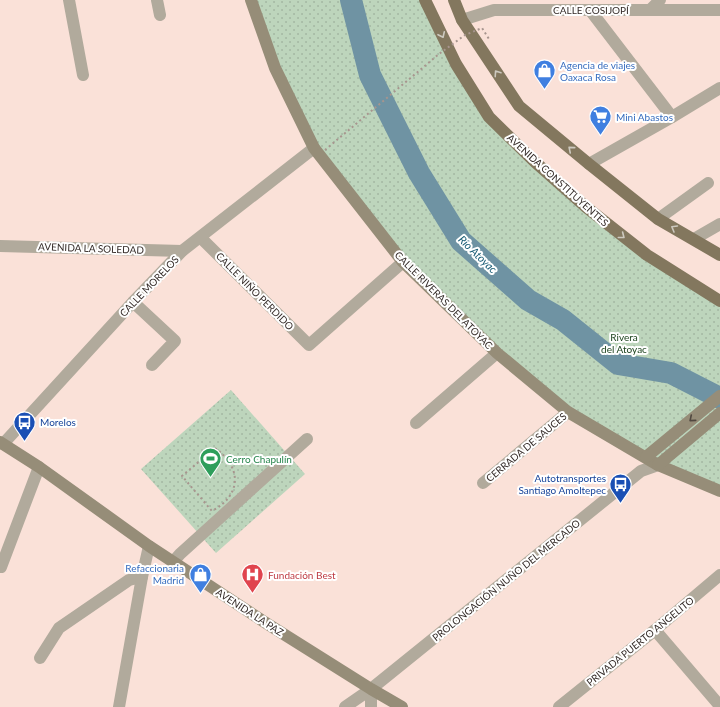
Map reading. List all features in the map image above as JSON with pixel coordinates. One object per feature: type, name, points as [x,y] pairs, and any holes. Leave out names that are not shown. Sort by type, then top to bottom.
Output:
[{"type":"main road","name":"AVENIDA CONSTITUYENTES","points":[[425,0],[456,64],[489,116],[535,162],[586,207],[647,255],[720,300]]},
{"type":"main road","points":[[454,0],[462,20],[519,106],[658,219],[720,255]]},
{"type":"street","points":[[69,0],[83,75]]},
{"type":"street","points":[[157,0],[160,15]]},
{"type":"street","name":"CALLE RIVERAS DEL ATOYAC","points":[[251,0],[275,68],[320,149],[403,262],[497,353],[568,412],[658,465],[720,491]]},
{"type":"street","points":[[625,0],[634,10]]},
{"type":"street","points":[[650,10],[660,0]]},
{"type":"street","name":"CALLE COSIJOPÍ","points":[[462,20],[494,10],[720,10]]},
{"type":"street","points":[[590,10],[672,117]]},
{"type":"street","points":[[589,164],[720,88]]},
{"type":"street","name":"CALLE MORELOS","points":[[1,443],[182,251],[320,149]]},
{"type":"street","points":[[658,219],[708,184]]},
{"type":"street","points":[[694,240],[720,224]]},
{"type":"street","name":"CALLE NIÑO PERDIDO","points":[[201,238],[309,345],[403,262]]},
{"type":"street","name":"AVENIDA LA SOLEDAD","points":[[0,246],[182,251]]},
{"type":"street","points":[[133,302],[175,341],[152,365]]},
{"type":"street","points":[[416,423],[497,353]]},
{"type":"street","points":[[641,471],[646,457],[720,396]]},
{"type":"street","name":"CERRADA DE SAUCES","points":[[483,483],[568,412]]},
{"type":"street","points":[[658,465],[720,413]]},
{"type":"street","points":[[173,562],[307,439]]},
{"type":"street","name":"AVENIDA LA PAZ","points":[[1,443],[39,467],[173,562],[371,689],[402,707]]},
{"type":"street","name":"PROLONGACIÓN NUÑO DEL MERCADO","points":[[345,707],[371,689],[641,471],[658,465]]},
{"type":"street","points":[[0,567],[39,467]]},
{"type":"street","points":[[119,707],[142,577],[149,546]]},
{"type":"street","name":"PRIVADA PUERTO ANGELITO","points":[[559,707],[655,630],[720,575]]},
{"type":"street","points":[[40,658],[59,628],[129,580],[142,577]]},
{"type":"street","points":[[655,630],[720,706]]},
{"type":"street","points":[[371,689],[371,707]]},
{"type":"path","points":[[320,149],[438,54],[465,35],[482,28],[489,39]]},
{"type":"path","points":[[215,448],[230,462],[235,474],[235,486],[231,496],[222,506],[212,511],[182,476],[215,448]]},
{"type":"green space","name":"Rivera del Atoyac","points":[[251,0],[426,0],[489,117],[647,255],[720,297],[720,489],[658,465],[568,412],[403,262],[314,148]]},
{"type":"green space","points":[[231,390],[305,474],[216,553],[141,469]]},
{"type":"waterway","name":"Río Atoyac","points":[[351,0],[370,75],[419,173],[461,241],[528,300],[563,320],[618,364],[671,373],[720,398]]},
{"type":"place","name":"Agencia de viajes Oaxaca Rosa","points":[[544,90]]},
{"type":"place","name":"Mini Abastos","points":[[600,136]]},
{"type":"place","name":"Morelos","points":[[25,442]]},
{"type":"place","name":"Cerro Chapulín","points":[[210,478]]},
{"type":"place","name":"Autotransportes Santiago Amoltepec","points":[[621,504]]},
{"type":"place","name":"Refaccionaria Madrid","points":[[200,594]]},
{"type":"place","name":"Fundación Best","points":[[252,594]]}]
